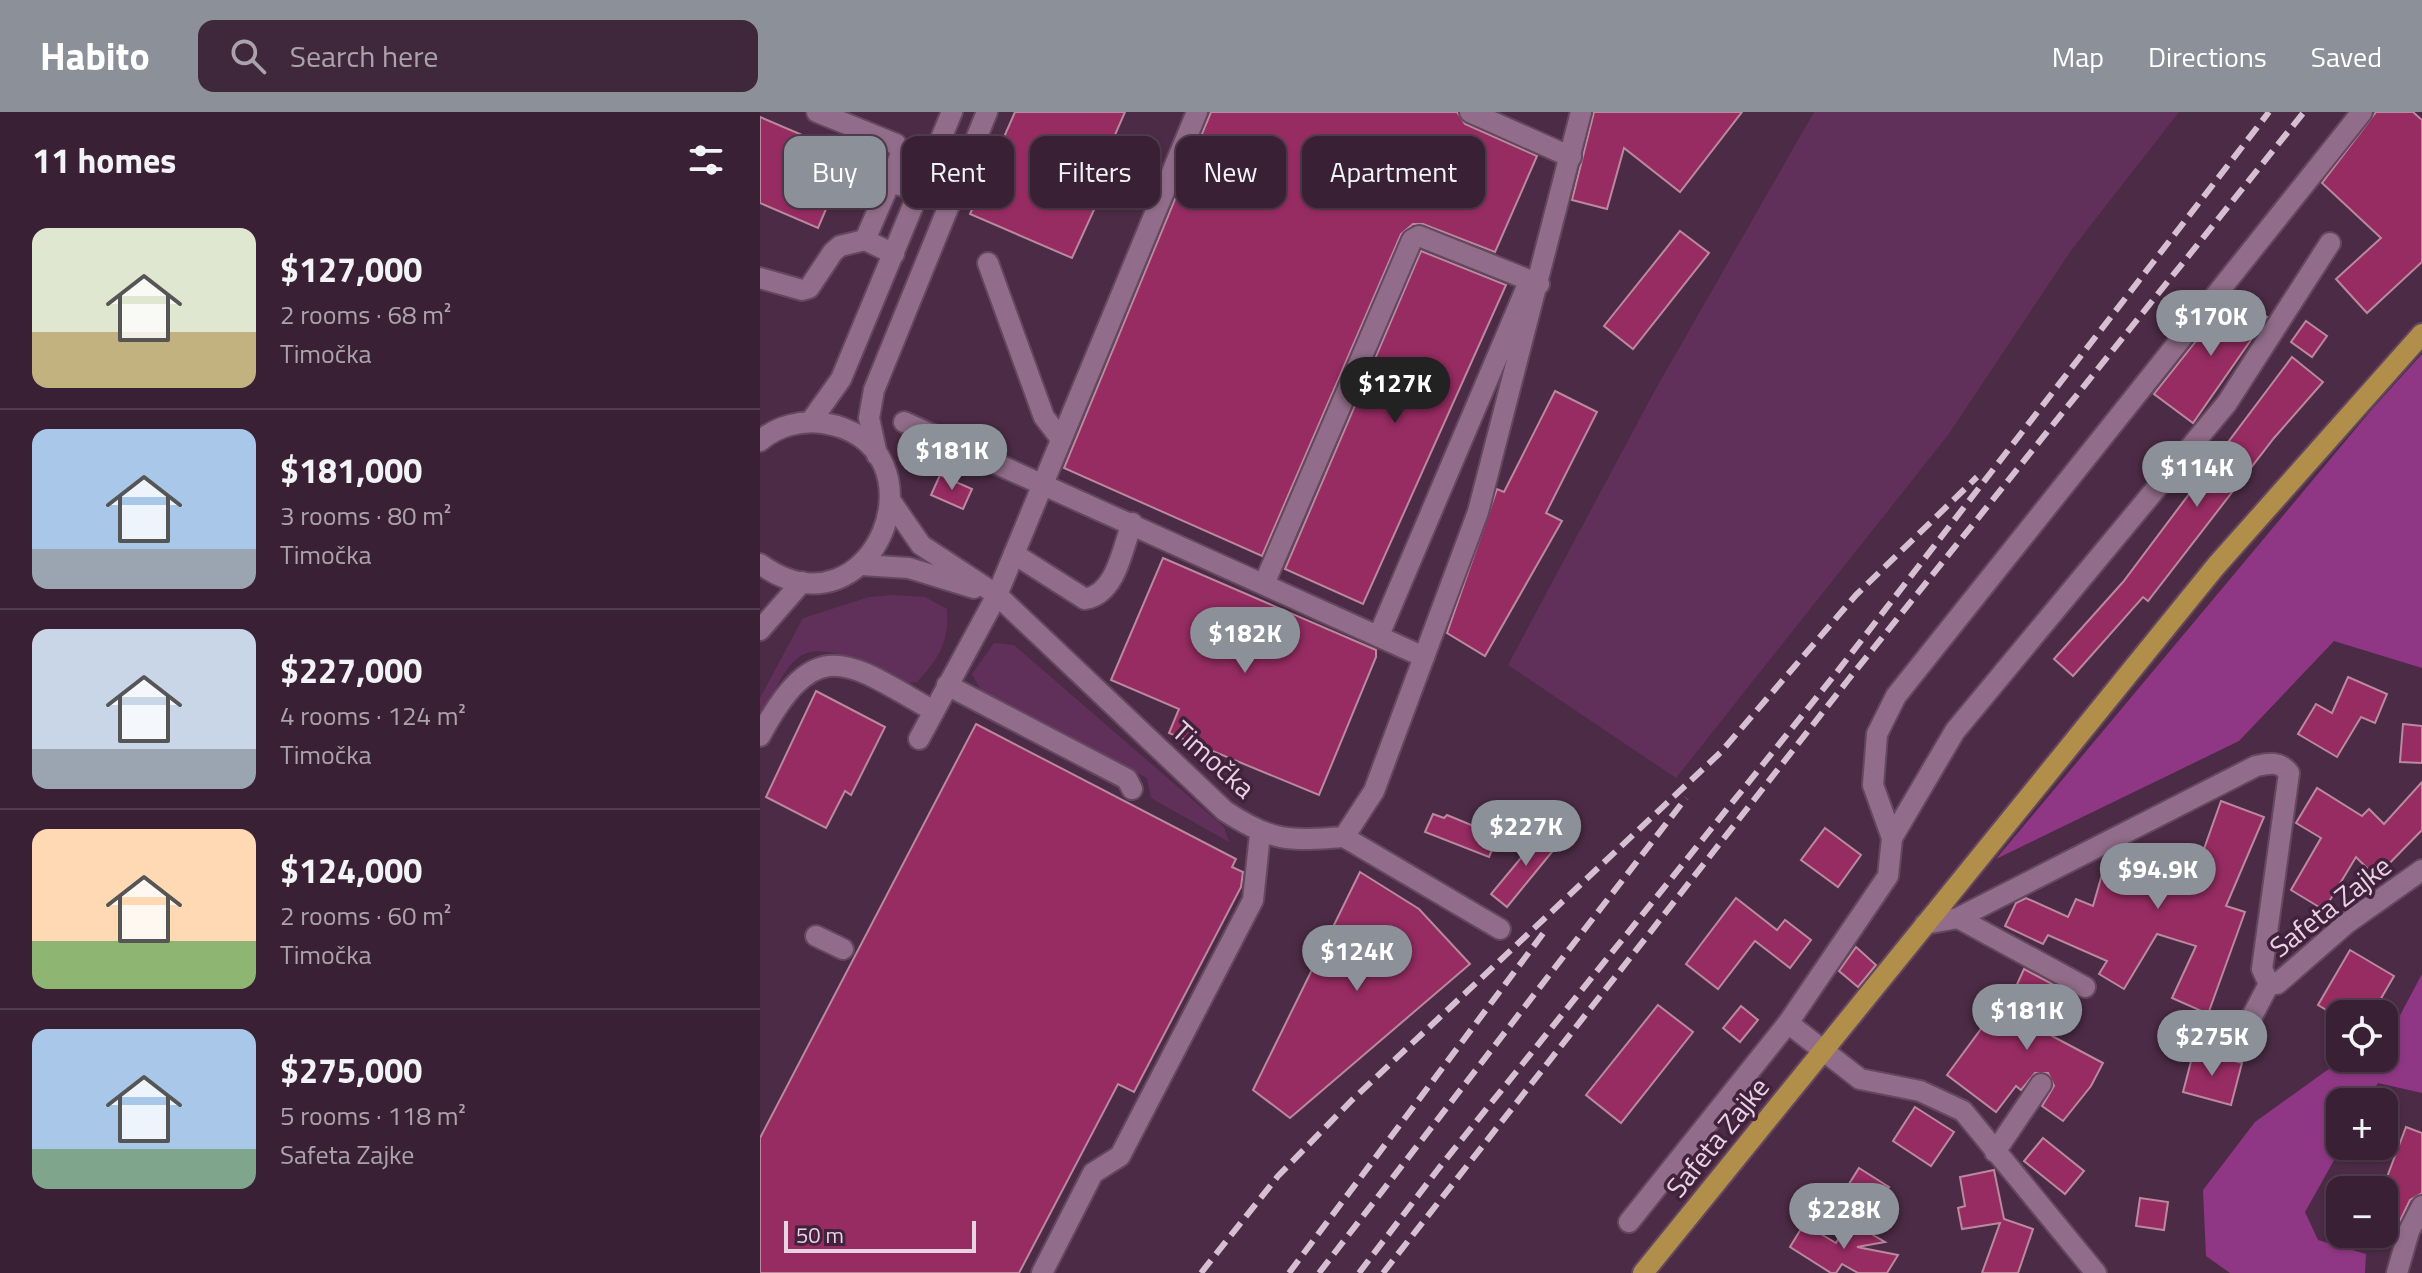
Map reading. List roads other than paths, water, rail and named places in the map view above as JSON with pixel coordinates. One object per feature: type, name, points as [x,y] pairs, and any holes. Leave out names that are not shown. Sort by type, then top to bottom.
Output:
[{"type":"main road","name":"Safeta Zajke","points":[[1643,1273],[2216,566],[2420,336]]},
{"type":"street","points":[[817,112],[896,144],[901,153],[865,240]]},
{"type":"street","points":[[942,136],[952,112]]},
{"type":"street","points":[[760,564],[774,574],[802,582],[824,582],[862,565],[878,547],[888,526],[892,503],[888,478],[877,455],[869,418],[874,390],[987,112]]},
{"type":"street","points":[[919,739],[997,595],[1197,112]]},
{"type":"street","points":[[1470,112],[1571,157]]},
{"type":"street","points":[[1500,929],[1344,837],[1374,791],[1478,512],[1534,282],[1581,112]]},
{"type":"street","points":[[1892,838],[1873,785],[1877,734],[1896,696],[2362,112]]},
{"type":"street","points":[[890,182],[902,186]]},
{"type":"street","points":[[811,421],[841,379],[912,208]]},
{"type":"street","points":[[1264,584],[1412,240],[1419,236],[1534,282]]},
{"type":"street","points":[[760,278],[802,290],[809,288],[840,246],[865,240],[894,254]]},
{"type":"street","points":[[1629,1222],[1788,1023],[1888,876],[1892,838],[1955,731],[2227,403],[2330,243]]},
{"type":"street","points":[[988,263],[1044,417],[1061,439]]},
{"type":"street","points":[[1379,635],[1534,282]]},
{"type":"street","points":[[760,441],[786,426],[811,421],[836,425],[859,437],[877,455]]},
{"type":"street","points":[[904,422],[1044,482],[1424,657]]},
{"type":"street","name":"Timočka","points":[[892,503],[921,545],[997,595],[1225,811],[1260,834],[1298,841],[1344,837]]},
{"type":"street","points":[[1014,554],[1085,599],[1096,598],[1107,590],[1132,523]]},
{"type":"street","name":"Timočka","points":[[862,565],[909,568],[997,595]]},
{"type":"street","points":[[760,630],[802,582]]},
{"type":"street","points":[[760,736],[791,687],[803,675],[827,664],[848,666],[932,715]]},
{"type":"street","points":[[760,752],[796,700],[813,683],[838,677],[932,715]]},
{"type":"street","points":[[947,685],[1127,779],[1132,789]]},
{"type":"street","name":"Safeta Zajke","points":[[1925,924],[1958,918],[2256,766],[2273,763],[2283,766],[2289,773],[2262,969],[2269,984],[2277,984],[2347,923],[2422,870]]},
{"type":"street","points":[[1042,1273],[1093,1173],[1120,1156],[1160,1085],[1253,900],[1260,834]]},
{"type":"street","points":[[1958,918],[2085,987]]},
{"type":"street","points":[[816,936],[843,949]]},
{"type":"street","points":[[2238,1043],[2269,984]]},
{"type":"street","points":[[1788,1023],[1860,1079],[1920,1091],[1963,1111],[2096,1273]]},
{"type":"street","points":[[1995,1152],[2041,1084]]},
{"type":"street","points":[[2397,1273],[2409,1231],[2422,1206]]},
{"type":"railway","points":[[1359,1273],[1439,1168],[1837,672],[2269,112]]},
{"type":"railway","points":[[1383,1273],[1848,680],[2304,112]]},
{"type":"railway","points":[[1201,1273],[1278,1176],[1352,1100],[1721,752],[1856,595],[1977,477]]},
{"type":"railway","points":[[1319,1273],[1686,798]]},
{"type":"railway","points":[[1289,1273],[1545,931]]}]
